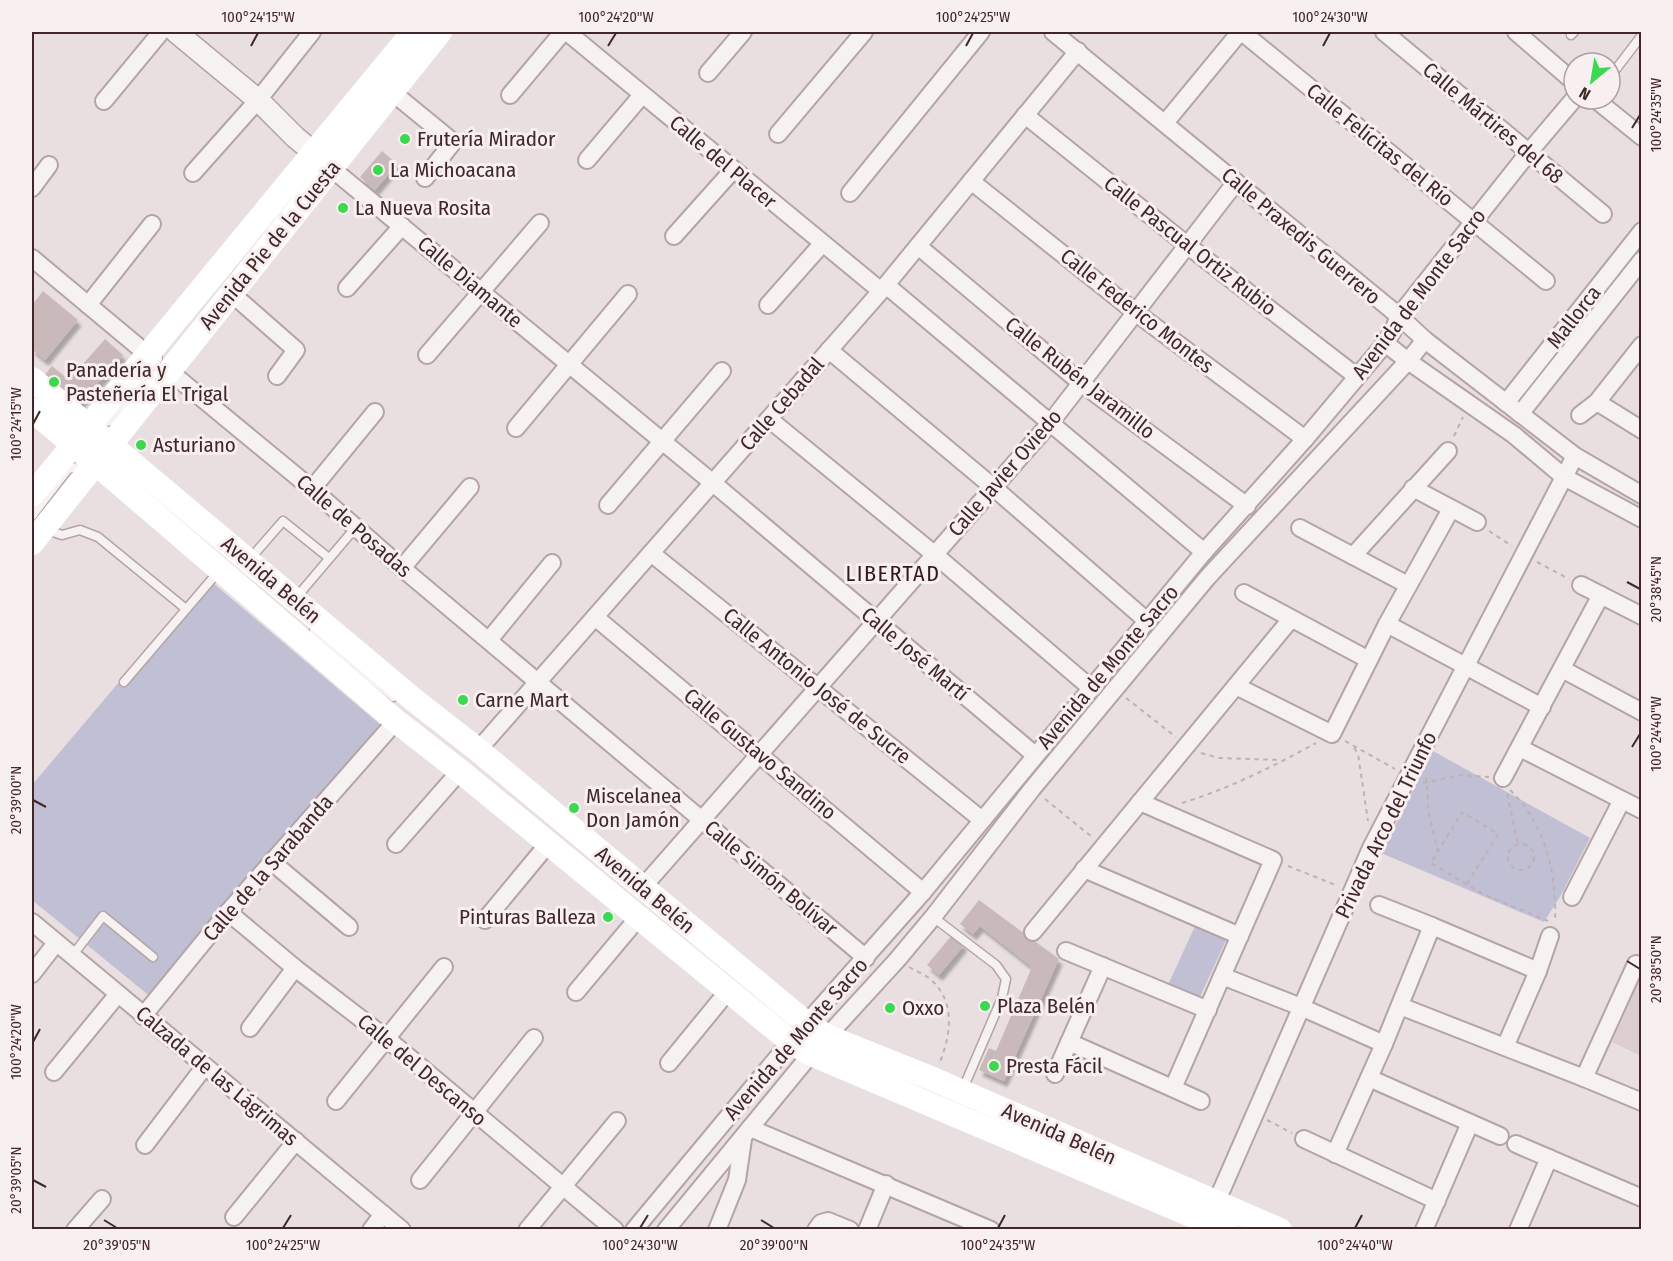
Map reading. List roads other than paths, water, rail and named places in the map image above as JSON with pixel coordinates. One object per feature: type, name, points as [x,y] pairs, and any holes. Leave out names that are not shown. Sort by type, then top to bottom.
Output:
[{"type":"main road","name":"Avenida Pie de la Cuesta","points":[[35,529],[105,456],[231,293],[413,32]]},
{"type":"main road","name":"Avenida Pie de la Cuesta","points":[[32,495],[79,434],[169,327],[322,160],[392,92],[440,32]]},
{"type":"main road","name":"Avenida Belén","points":[[32,379],[79,434],[218,561],[400,713],[460,771],[728,991],[811,1040],[1212,1218],[1280,1230]]},
{"type":"main road","name":"Avenida Belén","points":[[32,410],[79,434]]},
{"type":"main road","name":"Avenida Belén","points":[[105,456],[248,560],[299,609],[478,750],[642,888],[811,1040],[933,1078],[1212,1218]]},
{"type":"street","points":[[104,102],[162,32]]},
{"type":"street","name":"Calle Diamante","points":[[176,32],[258,100],[322,160],[713,483]]},
{"type":"street","points":[[194,173],[258,100],[312,32]]},
{"type":"street","points":[[510,95],[565,32]]},
{"type":"street","name":"Calle del Placer","points":[[565,32],[822,244],[884,288],[1051,422],[1204,552]]},
{"type":"street","points":[[708,73],[743,32]]},
{"type":"street","points":[[778,135],[864,32]]},
{"type":"street","points":[[850,193],[981,32]]},
{"type":"street","name":"Calle Praxedis Guerrero","points":[[1053,32],[1399,316],[1425,340],[1506,404],[1575,456],[1641,495]]},
{"type":"street","points":[[1165,123],[1241,32]]},
{"type":"street","name":"Calle Felícitas del Río","points":[[1241,32],[1546,281]]},
{"type":"street","name":"Calle Mártires del 68","points":[[1384,32],[1603,214]]},
{"type":"street","points":[[1516,32],[1562,72]]},
{"type":"street","name":"Calle Cebadal","points":[[478,750],[884,288],[1078,51]]},
{"type":"street","points":[[392,92],[453,142],[425,178]]},
{"type":"street","points":[[587,160],[642,94]]},
{"type":"street","name":"Avenida de Monte Sacro","points":[[666,1230],[747,1133],[866,958],[1204,552],[1247,506],[1385,343],[1399,316],[1564,111]]},
{"type":"street","points":[[1610,111],[1641,137]]},
{"type":"street","name":"Calle Pascual Ortiz Rubio","points":[[1025,115],[1356,376]]},
{"type":"street","points":[[32,188],[50,165]]},
{"type":"street","points":[[675,236],[733,170]]},
{"type":"street","name":"Calle Federico Montes","points":[[971,181],[1135,312],[1305,439]]},
{"type":"street","name":"Calle Javier Oviedo","points":[[642,888],[1051,422],[1236,182]]},
{"type":"street","points":[[427,355],[540,223]]},
{"type":"street","points":[[88,304],[152,224]]},
{"type":"street","points":[[346,288],[402,226]]},
{"type":"street","name":"Mallorca","points":[[1506,404],[1641,231]]},
{"type":"street","points":[[768,305],[822,244]]},
{"type":"street","name":"Calle Rubén Jaramillo","points":[[918,246],[1081,383],[1247,506]]},
{"type":"street","points":[[32,258],[147,354]]},
{"type":"street","name":"Mallorca","points":[[1520,414],[1599,313],[1638,272]]},
{"type":"street","points":[[231,293],[296,350],[277,376]]},
{"type":"street","points":[[516,428],[628,294]]},
{"type":"street","points":[[1585,303],[1599,313]]},
{"type":"street","name":"Avenida de Monte Sacro","points":[[634,1230],[811,1040],[897,960],[1032,789],[1207,578],[1425,340]]},
{"type":"street","points":[[1385,343],[1514,435],[1564,477],[1641,519]]},
{"type":"street","points":[[1580,415],[1597,402],[1641,345]]},
{"type":"street","points":[[829,350],[993,487],[1147,621]]},
{"type":"street","name":"Calle de Posadas","points":[[169,371],[538,681]]},
{"type":"street","points":[[608,505],[722,371]]},
{"type":"street","points":[[1597,402],[1641,430]]},
{"type":"street","points":[[312,489],[375,412]]},
{"type":"street","points":[[769,419],[934,554],[1092,689]]},
{"type":"street","points":[[1353,556],[1448,451]]},
{"type":"street","name":"Privada Arco del Triunfo","points":[[1212,1218],[1254,1114],[1371,848],[1575,456]]},
{"type":"street","name":"Calle José Martí","points":[[713,483],[1035,755]]},
{"type":"street","points":[[402,568],[470,487]]},
{"type":"street","points":[[1413,488],[1477,522]]},
{"type":"street","points":[[1236,686],[1332,734],[1387,624],[1451,509]]},
{"type":"street","points":[[1300,528],[1408,585]]},
{"type":"street","name":"Calle Antonio José de Sucre","points":[[651,553],[982,820]]},
{"type":"street","points":[[489,640],[552,563]]},
{"type":"street","points":[[1581,585],[1641,616]]},
{"type":"street","points":[[1244,593],[1368,660]]},
{"type":"street","points":[[1503,778],[1601,595]]},
{"type":"street","name":"Calle Gustavo Sandino","points":[[595,617],[923,892]]},
{"type":"street","points":[[1033,932],[1291,619]]},
{"type":"street","points":[[1387,624],[1542,707]]},
{"type":"street","points":[[1562,669],[1641,712]]},
{"type":"street","name":"Calle Simón Bolívar","points":[[538,681],[866,958]]},
{"type":"street","name":"Calle de la Sarabanda","points":[[143,1016],[228,912],[400,713]]},
{"type":"street","points":[[1520,748],[1641,810]]},
{"type":"street","points":[[396,844],[460,771]]},
{"type":"street","points":[[1572,897],[1622,800]]},
{"type":"street","points":[[1140,802],[1273,860],[1173,1088]]},
{"type":"street","points":[[485,920],[548,844]]},
{"type":"street","points":[[272,862],[349,927]]},
{"type":"street","points":[[1084,869],[1240,936]]},
{"type":"street","points":[[1379,905],[1538,971]]},
{"type":"street","name":"Calle del Descanso","points":[[228,912],[295,968],[386,1038],[615,1230]]},
{"type":"street","points":[[576,992],[638,918]]},
{"type":"street","name":"Calzada de las Lágrimas","points":[[32,922],[402,1230]]},
{"type":"street","points":[[1335,1154],[1384,1044],[1432,926]]},
{"type":"street","points":[[1505,1047],[1538,971],[1550,936]]},
{"type":"street","points":[[32,974],[56,943]]},
{"type":"street","points":[[1066,951],[1208,1010]]},
{"type":"street","points":[[1584,1078],[1636,964]]},
{"type":"street","points":[[1055,1074],[1103,966]]},
{"type":"street","points":[[336,1101],[444,967]]},
{"type":"street","points":[[250,1028],[295,968]]},
{"type":"street","points":[[1222,976],[1301,1007],[1384,1044]]},
{"type":"street","points":[[669,1063],[728,991]]},
{"type":"street","points":[[54,1072],[118,994]]},
{"type":"street","points":[[1400,1006],[1641,1102]]},
{"type":"street","points":[[420,1180],[534,1038]]},
{"type":"street","points":[[1069,1042],[1202,1101]]},
{"type":"street","points":[[146,1145],[205,1066]]},
{"type":"street","points":[[1369,1078],[1500,1136]]},
{"type":"street","points":[[527,1230],[617,1121]]},
{"type":"street","points":[[1424,1230],[1470,1123]]},
{"type":"street","points":[[717,1230],[737,1180],[747,1133],[886,1184],[991,1230]]},
{"type":"street","points":[[1304,1139],[1437,1201]]},
{"type":"street","points":[[234,1216],[296,1141]]},
{"type":"street","points":[[1516,1144],[1641,1198]]},
{"type":"street","points":[[1518,1230],[1550,1158]]},
{"type":"street","points":[[867,1230],[886,1184]]},
{"type":"street","points":[[75,1230],[102,1199]]},
{"type":"street","points":[[371,1230],[383,1214]]},
{"type":"street","points":[[816,1230],[821,1223],[828,1221],[850,1230]]},
{"type":"lane","points":[[1622,60],[1641,33]]},
{"type":"lane","points":[[32,400],[79,434],[110,421],[158,361],[169,327]]},
{"type":"lane","points":[[105,456],[299,609],[329,558],[356,527]]},
{"type":"lane","points":[[248,560],[283,521],[329,558]]},
{"type":"lane","points":[[35,529],[62,536],[80,530],[98,537],[186,609]]},
{"type":"lane","points":[[124,682],[186,609],[218,561]]},
{"type":"lane","points":[[310,626],[400,713],[811,1040],[909,1080]]},
{"type":"lane","points":[[434,728],[452,741]]},
{"type":"lane","points":[[525,802],[811,1040]]},
{"type":"lane","points":[[72,956],[103,916],[153,957]]},
{"type":"lane","points":[[933,917],[996,965],[1006,979],[1002,998],[962,1091]]},
{"type":"lane","points":[[849,1060],[950,1103],[1001,1128],[1242,1230]]},
{"type":"lane","points":[[1093,1159],[1212,1218],[1258,1230]]},
{"type":"place","name":"Frutería Mirador","points":[[405,139]]},
{"type":"place","name":"La Michoacana","points":[[378,170]]},
{"type":"place","name":"La Nueva Rosita","points":[[343,208]]},
{"type":"place","name":"Panadería y Pasteñería El Trigal","points":[[54,382]]},
{"type":"place","name":"Asturiano","points":[[141,445]]},
{"type":"place","name":"Carne Mart","points":[[463,700]]},
{"type":"place","name":"Miscelanea Don Jamón","points":[[574,808]]},
{"type":"place","name":"Pinturas Balleza","points":[[608,917]]},
{"type":"place","name":"Plaza Belén","points":[[985,1006]]},
{"type":"place","name":"Oxxo","points":[[890,1008]]},
{"type":"place","name":"Presta Fácil","points":[[994,1066]]},
{"type":"district","name":"LIBERTAD","points":[[893,573]]}]
